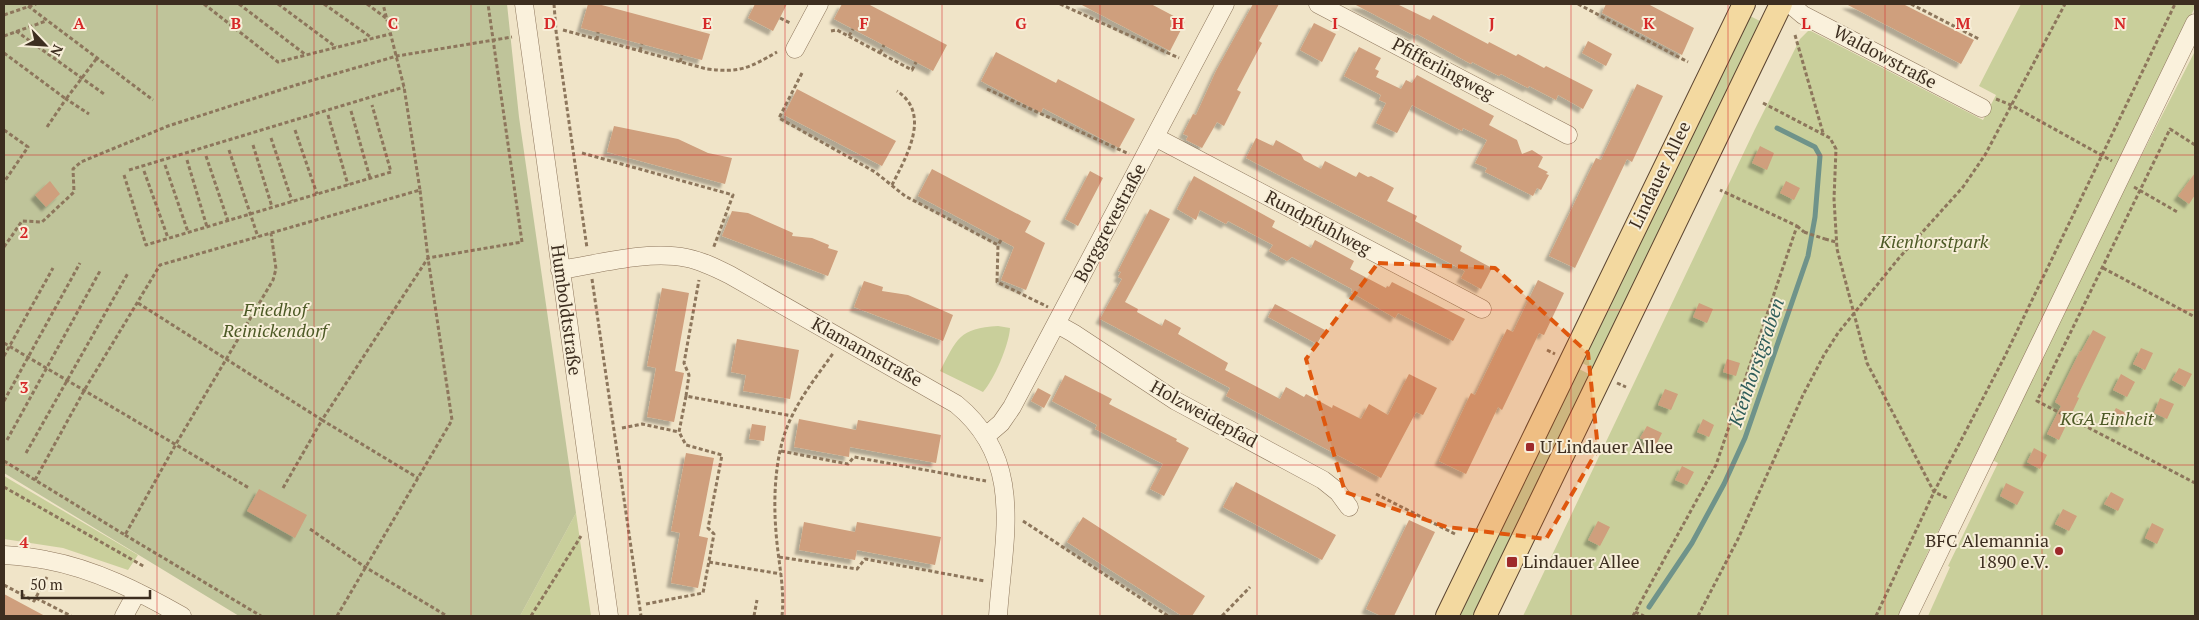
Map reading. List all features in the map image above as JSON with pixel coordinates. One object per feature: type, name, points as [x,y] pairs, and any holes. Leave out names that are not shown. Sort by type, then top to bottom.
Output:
[{"type":"main road","name":"Lindauer Allee","points":[[1447,616],[1744,4]]},
{"type":"main road","name":"Lindauer Allee","points":[[1485,616],[1781,4]]},
{"type":"street","name":"Humboldtstraße","points":[[524,4],[609,616]]},
{"type":"street","points":[[795,49],[819,4]]},
{"type":"street","name":"Borggrevestraße","points":[[986,436],[1001,423],[1012,407],[1054,316],[1155,138],[1225,4]]},
{"type":"street","name":"Pfifferlingweg","points":[[1318,4],[1568,135]]},
{"type":"street","name":"Waldowstraße","points":[[1790,4],[1804,15],[1982,108]]},
{"type":"street","points":[[1908,616],[2195,23]]},
{"type":"street","name":"Rundpfuhlweg","points":[[1155,138],[1482,308]]},
{"type":"street","name":"Klamannstraße","points":[[560,270],[661,256],[686,258],[704,263],[730,275],[949,398],[970,415],[986,436],[999,463],[1005,490],[1006,508],[998,616]]},
{"type":"street","name":"Holzweidepfad","points":[[1054,316],[1074,333],[1182,405],[1323,480],[1338,492],[1349,507]]},
{"type":"street","points":[[4,555],[45,560],[82,569],[137,592],[182,616]]},
{"type":"street","points":[[124,616],[137,592]]},
{"type":"path","points":[[4,15],[36,4]]},
{"type":"path","points":[[204,4],[278,62],[390,34]]},
{"type":"path","points":[[239,4],[306,55]]},
{"type":"path","points":[[278,4],[336,47]]},
{"type":"path","points":[[324,4],[372,38]]},
{"type":"path","points":[[367,4],[386,18]]},
{"type":"path","points":[[337,616],[452,420],[404,87],[383,4]]},
{"type":"path","points":[[283,488],[322,420],[428,258],[522,242],[488,4]]},
{"type":"path","points":[[554,4],[556,31],[588,257]]},
{"type":"path","points":[[1060,4],[1081,12],[1138,40],[1154,45],[1182,60]]},
{"type":"path","points":[[1578,4],[1688,62]]},
{"type":"path","points":[[1911,4],[1979,39]]},
{"type":"path","points":[[1698,616],[1738,539],[1820,363],[1838,333],[1900,258],[1963,187],[1985,155],[2065,4]]},
{"type":"path","points":[[1876,616],[1934,492],[2005,356],[2175,4]]},
{"type":"path","points":[[28,6],[153,100]]},
{"type":"path","points":[[1102,23],[1105,17]]},
{"type":"path","points":[[780,18],[791,24]]},
{"type":"path","points":[[4,36],[46,20]]},
{"type":"path","points":[[1120,32],[1123,26]]},
{"type":"path","points":[[849,36],[853,29]]},
{"type":"path","points":[[563,30],[707,69],[738,70],[753,66],[777,52]]},
{"type":"path","points":[[831,31],[837,30],[912,70],[916,62]]},
{"type":"path","points":[[16,31],[104,94]]},
{"type":"path","points":[[597,40],[598,32]]},
{"type":"path","points":[[1138,40],[1140,35]]},
{"type":"path","points":[[1795,35],[1823,134]]},
{"type":"path","points":[[4,247],[22,220],[42,222],[74,192],[74,169],[81,162],[168,126],[296,85],[397,56],[494,38],[513,37]]},
{"type":"path","points":[[640,51],[642,44]]},
{"type":"path","points":[[880,53],[884,45]]},
{"type":"path","points":[[4,53],[89,114]]},
{"type":"path","points":[[680,62],[682,55]]},
{"type":"path","points":[[47,127],[97,58]]},
{"type":"path","points":[[802,73],[779,118],[799,131],[830,146],[875,172],[905,196],[998,245]]},
{"type":"path","points":[[129,170],[404,87]]},
{"type":"path","points":[[987,89],[996,91],[1052,119],[1071,125],[1132,156]]},
{"type":"path","points":[[892,185],[909,152],[915,121],[912,105],[897,91]]},
{"type":"path","points":[[1982,108],[1990,97],[2011,105],[2102,155],[2141,189],[2180,213]]},
{"type":"path","points":[[1763,103],[1830,138],[1836,148],[1834,199],[1836,242],[1867,363],[1934,492]]},
{"type":"path","points":[[124,175],[146,244],[207,227],[391,172],[372,105]]},
{"type":"path","points":[[350,111],[370,178]]},
{"type":"path","points":[[1052,119],[1054,114]]},
{"type":"path","points":[[328,115],[348,185]]},
{"type":"path","points":[[799,131],[803,125]]},
{"type":"path","points":[[2195,145],[2170,129],[2037,401],[2195,483]]},
{"type":"path","points":[[4,130],[28,147],[4,182]]},
{"type":"path","points":[[296,130],[317,194]]},
{"type":"path","points":[[271,138],[292,201]]},
{"type":"path","points":[[830,146],[833,140]]},
{"type":"path","points":[[253,146],[272,208]]},
{"type":"path","points":[[229,150],[258,237]]},
{"type":"path","points":[[582,153],[733,194],[712,252]]},
{"type":"path","points":[[206,156],[228,221]]},
{"type":"path","points":[[860,163],[864,157]]},
{"type":"path","points":[[187,160],[207,227]]},
{"type":"path","points":[[165,165],[188,232]]},
{"type":"path","points":[[144,171],[168,238]]},
{"type":"path","points":[[35,480],[85,390],[160,265],[420,190]]},
{"type":"path","points":[[1720,190],[1797,226],[1804,232],[1836,242]]},
{"type":"path","points":[[933,210],[935,205]]},
{"type":"path","points":[[968,229],[971,224]]},
{"type":"path","points":[[1644,616],[1634,614],[1716,465],[1797,226]]},
{"type":"path","points":[[125,536],[176,444],[273,280],[276,269],[271,233]]},
{"type":"path","points":[[1001,240],[998,245],[997,282],[1054,316]]},
{"type":"path","points":[[4,401],[80,263]]},
{"type":"path","points":[[4,356],[53,268]]},
{"type":"path","points":[[2103,268],[2195,318]]},
{"type":"path","points":[[7,440],[100,271]]},
{"type":"path","points":[[26,453],[128,273]]},
{"type":"path","points":[[591,273],[641,616]]},
{"type":"path","points":[[646,604],[703,593],[714,534],[708,528],[722,455],[686,445],[680,432],[690,375],[684,363],[700,280]]},
{"type":"path","points":[[138,303],[322,420],[418,478]]},
{"type":"path","points":[[4,343],[249,488]]},
{"type":"path","points":[[782,616],[784,600],[775,507],[781,451],[792,416],[836,349]]},
{"type":"path","points":[[686,396],[792,416]]},
{"type":"path","points":[[622,428],[642,424],[680,432]]},
{"type":"path","points":[[781,451],[848,464],[854,457],[991,482]]},
{"type":"path","points":[[4,461],[125,536],[261,616]]},
{"type":"path","points":[[4,487],[145,567]]},
{"type":"path","points":[[1376,494],[1457,535]]},
{"type":"path","points":[[1023,521],[1168,616]]},
{"type":"path","points":[[310,528],[365,567],[447,616]]},
{"type":"path","points":[[531,616],[584,531]]},
{"type":"path","points":[[779,557],[857,569],[865,559],[988,581]]},
{"type":"path","points":[[709,562],[781,574]]},
{"type":"path","points":[[4,585],[34,601],[48,574]]},
{"type":"path","points":[[1222,616],[1250,587]]},
{"type":"path","points":[[36,598],[71,616]]},
{"type":"path","points":[[754,616],[757,600]]},
{"type":"highlighted area","points":[[1378,263],[1495,268],[1588,353],[1598,449],[1546,539],[1447,527],[1345,492],[1306,359]]},
{"type":"green space","name":"Friedhof Reinickendorf","points":[[4,4],[507,4],[519,117],[576,513],[520,616],[239,616],[4,473]]},
{"type":"green space","name":"Kienhorstpark","points":[[2021,4],[2195,4],[2195,7],[1926,556],[1901,616],[1523,616],[1755,129],[1800,39],[1809,30],[1983,120],[1996,95],[1979,86]]},
{"type":"green space","points":[[1748,15],[1764,23],[1596,370],[1580,362]]},
{"type":"green space","name":"KGA Einheit","points":[[2194,53],[2195,616],[1928,616],[1950,567],[1948,566],[1998,463],[1987,457]]},
{"type":"green space","points":[[998,326],[1010,328],[1009,335],[996,371],[983,392],[940,371],[961,337],[975,329]]},
{"type":"green space","points":[[1577,368],[1593,376],[1478,616],[1457,616]]},
{"type":"green space","points":[[4,476],[138,555],[128,570],[63,548],[4,539]]},
{"type":"green space","points":[[576,513],[591,616],[520,616]]},
{"type":"building","points":[[588,4],[598,4],[710,34],[702,60],[581,28]]},
{"type":"building","points":[[755,4],[787,4],[773,31],[748,18]]},
{"type":"building","points":[[842,4],[868,4],[947,45],[933,71],[834,19]]},
{"type":"building","points":[[1080,4],[1151,4],[1185,22],[1170,51]]},
{"type":"building","points":[[1253,4],[1279,4],[1259,41],[1262,43],[1237,90],[1241,92],[1224,126],[1217,122],[1202,148],[1186,140],[1188,136],[1183,134],[1193,114],[1196,115],[1216,71]]},
{"type":"building","points":[[1354,4],[1397,4],[1430,20],[1433,15],[1488,44],[1489,42],[1516,56],[1518,54],[1544,68],[1546,66],[1593,90],[1583,109],[1558,95],[1556,100],[1501,74],[1499,76],[1472,62],[1471,64],[1417,34],[1415,36]]},
{"type":"building","points":[[1606,4],[1648,4],[1694,28],[1682,55],[1602,13]]},
{"type":"building","points":[[1846,4],[1903,4],[1974,40],[1961,64]]},
{"type":"building","points":[[1314,23],[1336,34],[1322,62],[1300,50]]},
{"type":"building","points":[[1588,41],[1612,54],[1606,66],[1582,53]]},
{"type":"building","points":[[1359,47],[1381,58],[1375,69],[1379,71],[1376,77],[1401,89],[1406,80],[1412,83],[1417,75],[1494,116],[1489,125],[1517,140],[1522,154],[1532,150],[1543,157],[1538,167],[1548,172],[1546,174],[1549,175],[1541,190],[1537,188],[1533,196],[1485,172],[1487,168],[1475,163],[1487,140],[1463,128],[1462,131],[1412,105],[1397,133],[1376,123],[1386,103],[1379,100],[1381,95],[1344,76]]},
{"type":"building","points":[[996,52],[1056,83],[1058,79],[1135,119],[1119,148],[1043,108],[1041,113],[981,81]]},
{"type":"building","points":[[1637,84],[1663,96],[1632,162],[1627,159],[1575,268],[1549,256],[1596,158],[1601,160]]},
{"type":"building","points":[[797,89],[896,141],[882,166],[784,115]]},
{"type":"building","points":[[614,126],[678,139],[708,153],[732,158],[725,184],[607,152]]},
{"type":"building","points":[[1256,138],[1273,146],[1276,140],[1301,154],[1304,160],[1321,169],[1325,161],[1356,177],[1359,172],[1394,188],[1387,201],[1417,216],[1415,221],[1462,246],[1460,251],[1492,268],[1481,289],[1461,278],[1465,271],[1246,158]]},
{"type":"building","points":[[1760,146],[1774,153],[1767,170],[1752,163]]},
{"type":"building","points":[[932,169],[1031,221],[1025,232],[1045,243],[1026,290],[1001,280],[1014,247],[918,196]]},
{"type":"building","points":[[1090,171],[1103,178],[1078,226],[1065,219]]},
{"type":"building","points":[[2195,173],[2195,195],[2189,204],[2178,196]]},
{"type":"building","points":[[1194,176],[1275,221],[1272,227],[1311,248],[1315,240],[1354,261],[1350,269],[1386,288],[1392,282],[1465,319],[1453,341],[1398,313],[1395,318],[1351,292],[1352,289],[1292,257],[1287,261],[1269,251],[1273,245],[1228,221],[1226,224],[1200,210],[1196,220],[1177,209]]},
{"type":"building","points":[[50,181],[60,194],[46,207],[35,195]]},
{"type":"building","points":[[1786,181],[1800,188],[1794,200],[1780,193]]},
{"type":"building","points":[[1150,209],[1170,219],[1125,302],[1138,309],[1137,312],[1162,326],[1165,319],[1181,328],[1178,334],[1228,363],[1225,370],[1280,399],[1286,387],[1304,397],[1306,394],[1332,408],[1333,405],[1361,419],[1369,404],[1388,415],[1409,374],[1437,388],[1423,415],[1416,412],[1381,478],[1226,396],[1230,388],[1100,319],[1122,279],[1118,277],[1121,272],[1118,271]]},
{"type":"building","points":[[732,211],[748,213],[793,233],[792,236],[812,238],[829,245],[828,248],[838,251],[828,276],[722,236]]},
{"type":"building","points":[[1538,280],[1564,293],[1544,335],[1539,333],[1502,410],[1498,407],[1466,474],[1439,461],[1471,393],[1475,395],[1507,329],[1513,332]]},
{"type":"building","points":[[864,281],[883,287],[882,291],[908,295],[953,315],[943,341],[854,307]]},
{"type":"building","points":[[662,288],[689,293],[675,371],[684,373],[674,422],[647,417],[656,368],[647,366]]},
{"type":"building","points":[[1699,303],[1713,309],[1707,323],[1693,317]]},
{"type":"building","points":[[1275,304],[1325,330],[1317,344],[1268,317]]},
{"type":"building","points":[[2093,330],[2106,337],[2059,440],[2047,434],[2061,406],[2055,402],[2080,351]]},
{"type":"building","points":[[737,339],[799,350],[790,399],[743,391],[746,375],[731,372]]},
{"type":"building","points":[[2141,348],[2153,353],[2145,370],[2133,364]]},
{"type":"building","points":[[1727,359],[1740,363],[1736,376],[1723,372]]},
{"type":"building","points":[[2179,368],[2192,374],[2185,387],[2172,380]]},
{"type":"building","points":[[2121,374],[2135,382],[2127,397],[2113,390]]},
{"type":"building","points":[[1065,375],[1112,399],[1109,404],[1177,439],[1176,441],[1189,448],[1164,496],[1150,489],[1163,464],[1095,429],[1097,425],[1052,401]]},
{"type":"building","points":[[1038,388],[1051,395],[1044,408],[1031,401]]},
{"type":"building","points":[[1665,389],[1678,394],[1671,410],[1658,405]]},
{"type":"building","points":[[2160,398],[2174,404],[2167,419],[2154,413]]},
{"type":"building","points":[[2116,408],[2128,414],[2122,428],[2108,422]]},
{"type":"building","points":[[799,419],[856,430],[858,420],[941,435],[936,463],[850,447],[849,457],[794,447]]},
{"type":"building","points":[[1703,419],[1714,425],[1709,437],[1697,432]]},
{"type":"building","points":[[752,424],[766,426],[764,441],[749,439]]},
{"type":"building","points":[[1647,426],[1662,433],[1656,445],[1640,438]]},
{"type":"building","points":[[2034,448],[2047,455],[2040,469],[2027,462]]},
{"type":"building","points":[[686,453],[714,458],[699,536],[708,538],[698,588],[671,583],[680,533],[671,531]]},
{"type":"building","points":[[1682,466],[1694,472],[1687,485],[1675,480]]},
{"type":"building","points":[[1236,482],[1336,535],[1322,560],[1223,507]]},
{"type":"building","points":[[2006,483],[2024,492],[2017,505],[2000,496]]},
{"type":"building","points":[[259,489],[307,515],[295,538],[247,511]]},
{"type":"building","points":[[2111,492],[2124,499],[2118,511],[2104,504]]},
{"type":"building","points":[[2063,509],[2077,516],[2069,531],[2055,524]]},
{"type":"building","points":[[1083,517],[1205,596],[1192,616],[1182,616],[1067,542]]},
{"type":"building","points":[[1409,520],[1435,532],[1394,616],[1381,616],[1366,609]]},
{"type":"building","points":[[1598,521],[1610,527],[1600,546],[1588,540]]},
{"type":"building","points":[[804,522],[855,532],[857,522],[941,537],[935,565],[857,550],[855,560],[799,550]]},
{"type":"building","points":[[2152,523],[2164,529],[2157,544],[2145,538]]},
{"type":"building","points":[[4,594],[45,616],[4,616]]},
{"type":"waterway","name":"Kienhorstgraben","points":[[1649,607],[1692,543],[1724,484],[1745,438],[1808,256],[1815,217],[1820,156],[1815,147],[1777,128]]},
{"type":"place","name":"U Lindauer Allee","points":[[1530,447]]},
{"type":"place","name":"BFC Alemannia 1890 e.V.","points":[[2059,551]]},
{"type":"place","name":"Lindauer Allee","points":[[1512,562]]}]
